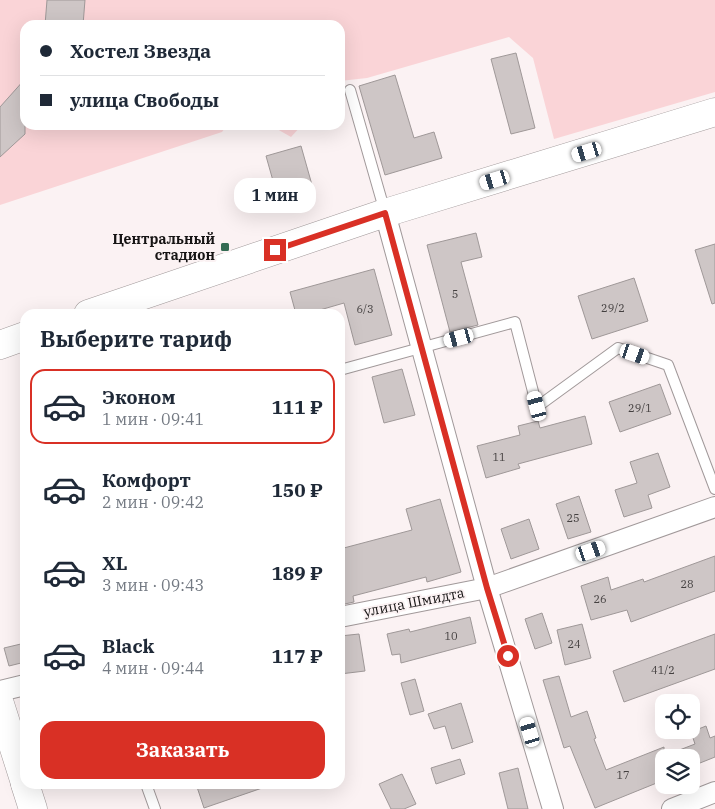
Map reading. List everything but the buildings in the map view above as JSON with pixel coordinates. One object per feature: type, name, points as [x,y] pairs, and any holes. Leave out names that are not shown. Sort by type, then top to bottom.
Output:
[{"type":"main road","points":[[103,309],[385,213],[715,112]]},
{"type":"main road","points":[[0,345],[20,338]]},
{"type":"main road","points":[[0,704],[20,767]]},
{"type":"main road","points":[[27,789],[33,809]]},
{"type":"street","points":[[385,213],[487,588],[553,809]]},
{"type":"street","name":"улица Шмидта","points":[[345,616],[487,588],[715,507]]},
{"type":"street","points":[[0,691],[20,686]]},
{"type":"street","points":[[672,809],[715,792]]},
{"type":"lane","points":[[350,90],[385,213]]},
{"type":"lane","points":[[345,369],[515,322],[537,406],[618,348],[668,365],[715,489]]},
{"type":"lane","points":[[148,789],[154,809]]},
{"type":"shaded area","points":[[0,0],[715,0],[715,92],[554,139],[533,58],[509,37],[367,78],[345,80],[345,20],[20,20],[20,130],[223,130],[0,205]]},
{"type":"shaded area","points":[[279,130],[297,130],[291,137]]},
{"type":"place","name":"Центральный стадион","points":[[225,247]]},
{"type":"route","points":[[275,250],[385,213],[487,588],[508,656]]}]
